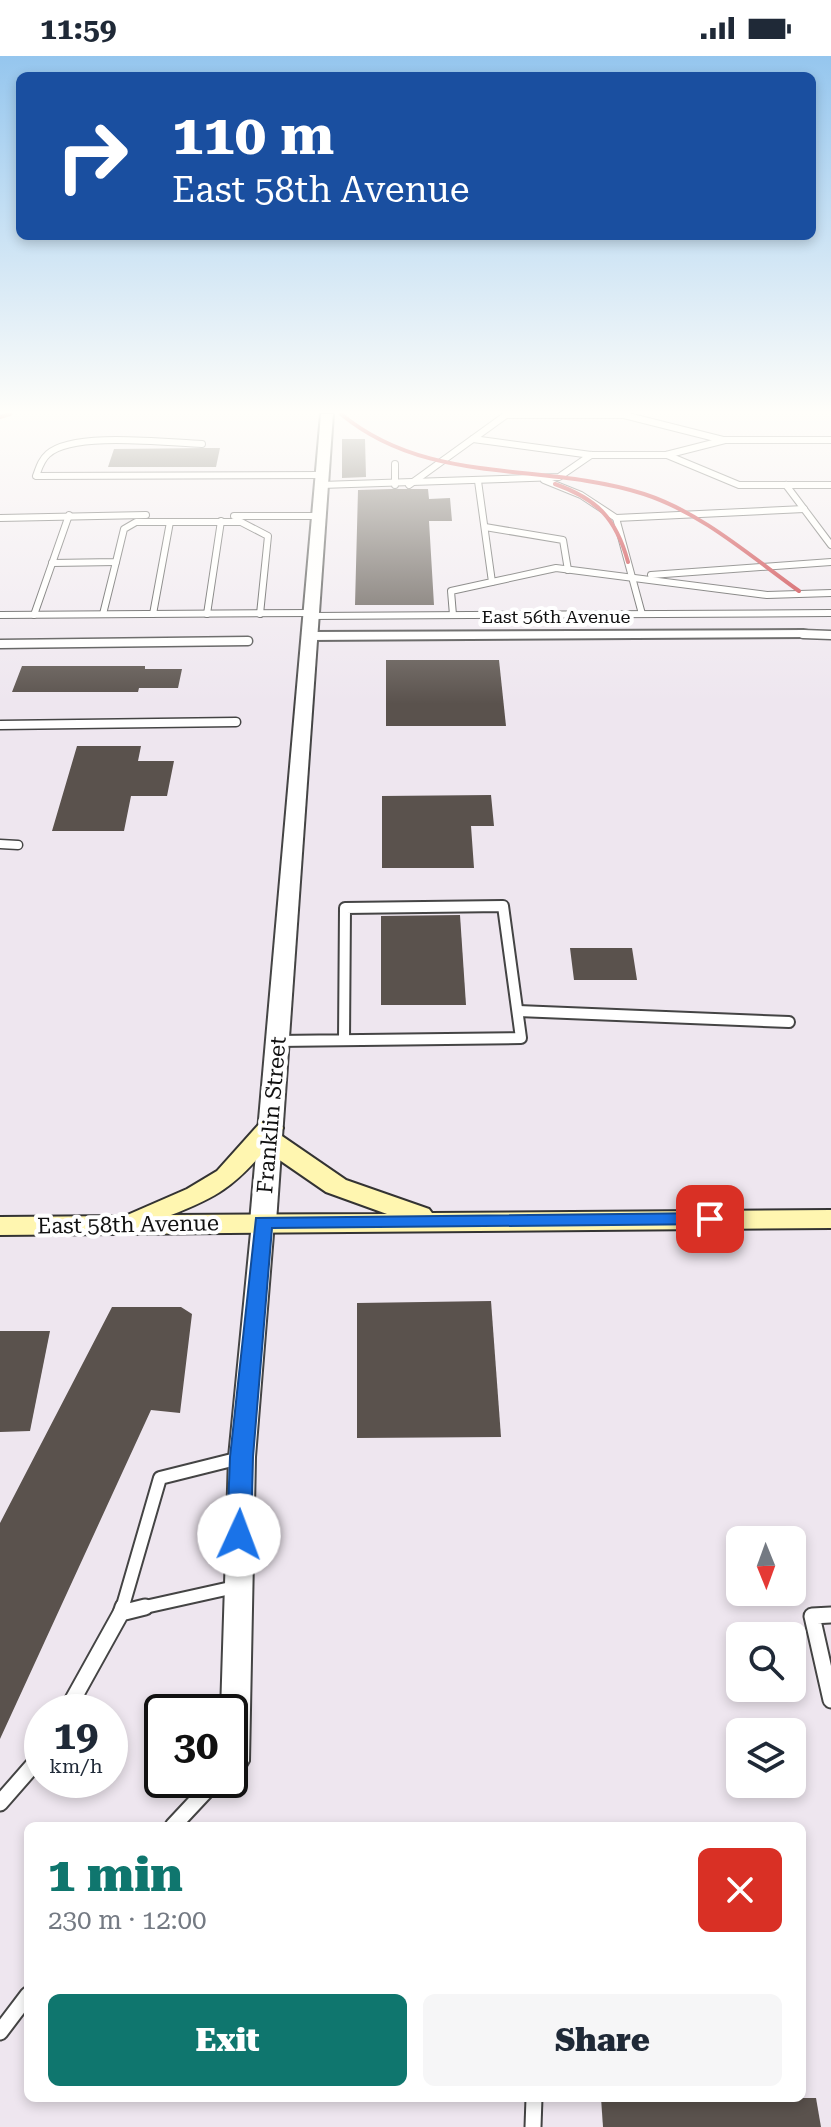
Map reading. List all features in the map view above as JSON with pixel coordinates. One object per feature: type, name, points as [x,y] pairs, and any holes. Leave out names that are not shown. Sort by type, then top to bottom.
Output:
[{"type":"main road","points":[[122,1224],[197,1195],[227,1177],[270,1134],[336,1186],[438,1221]]},
{"type":"main road","name":"East 58th Avenue","points":[[0,1226],[831,1219]]},
{"type":"street","name":"Franklin Street","points":[[234,1694],[242,1457],[318,511]]},
{"type":"street","name":"East 56th Avenue","points":[[310,622],[803,634]]},
{"type":"lane","points":[[483,511],[492,582]]},
{"type":"lane","points":[[606,511],[616,518],[693,517],[781,511]]},
{"type":"lane","points":[[805,511],[831,545]]},
{"type":"lane","points":[[34,615],[69,515]]},
{"type":"lane","points":[[0,518],[69,515],[318,516]]},
{"type":"lane","points":[[616,518],[629,577],[642,614]]},
{"type":"lane","points":[[103,614],[127,525],[221,521],[241,522],[268,536],[260,614]]},
{"type":"lane","points":[[207,614],[221,521]]},
{"type":"lane","points":[[153,614],[170,522]]},
{"type":"lane","points":[[485,527],[563,540],[568,570]]},
{"type":"lane","points":[[52,563],[116,562]]},
{"type":"lane","points":[[629,577],[831,562]]},
{"type":"lane","points":[[453,615],[451,591],[556,568],[767,595],[831,593]]},
{"type":"lane","points":[[0,615],[260,614],[310,622],[453,615],[831,613]]},
{"type":"lane","points":[[803,634],[831,635]]},
{"type":"lane","points":[[0,644],[248,641]]},
{"type":"lane","points":[[0,725],[236,722]]},
{"type":"lane","points":[[0,844],[18,845]]},
{"type":"lane","points":[[277,1041],[521,1038],[503,906],[345,908],[344,1040]]},
{"type":"lane","points":[[518,1011],[789,1022]]},
{"type":"lane","points":[[76,1694],[121,1613],[160,1478],[242,1457]]},
{"type":"lane","points":[[121,1613],[237,1587]]},
{"type":"lane","points":[[831,1615],[812,1616],[831,1700]]},
{"type":"lane","points":[[0,1803],[24,1776]]},
{"type":"lane","points":[[177,1822],[199,1798]]},
{"type":"lane","points":[[0,2032],[24,2000]]},
{"type":"lane","points":[[533,2127],[534,2102]]},
{"type":"shaded area","points":[[0,511],[831,511],[831,2127],[0,2127]]},
{"type":"building","points":[[357,511],[451,511],[452,521],[429,521],[434,605],[355,605]]},
{"type":"building","points":[[386,660],[499,660],[506,726],[386,726]]},
{"type":"building","points":[[22,666],[182,669],[178,688],[139,688],[138,692],[12,692]]},
{"type":"building","points":[[77,746],[141,746],[138,761],[174,761],[167,796],[131,796],[124,831],[52,831]]},
{"type":"building","points":[[491,795],[494,826],[471,826],[474,868],[382,868],[382,796]]},
{"type":"building","points":[[460,915],[466,1005],[381,1005],[381,916]]},
{"type":"building","points":[[570,948],[632,948],[637,980],[574,980]]},
{"type":"building","points":[[491,1301],[501,1437],[357,1438],[357,1303]]},
{"type":"building","points":[[112,1307],[181,1307],[192,1314],[180,1413],[151,1410],[0,1739],[0,1523]]},
{"type":"building","points":[[0,1331],[50,1331],[30,1431],[0,1432]]},
{"type":"building","points":[[806,2098],[816,2098],[821,2127],[603,2127],[601,2102],[806,2102]]},
{"type":"railway","points":[[601,511],[617,533],[628,562]]},
{"type":"railway","points":[[683,511],[725,536],[799,591]]},
{"type":"route","points":[[239,1535],[242,1457],[263,1222],[710,1219]]}]
